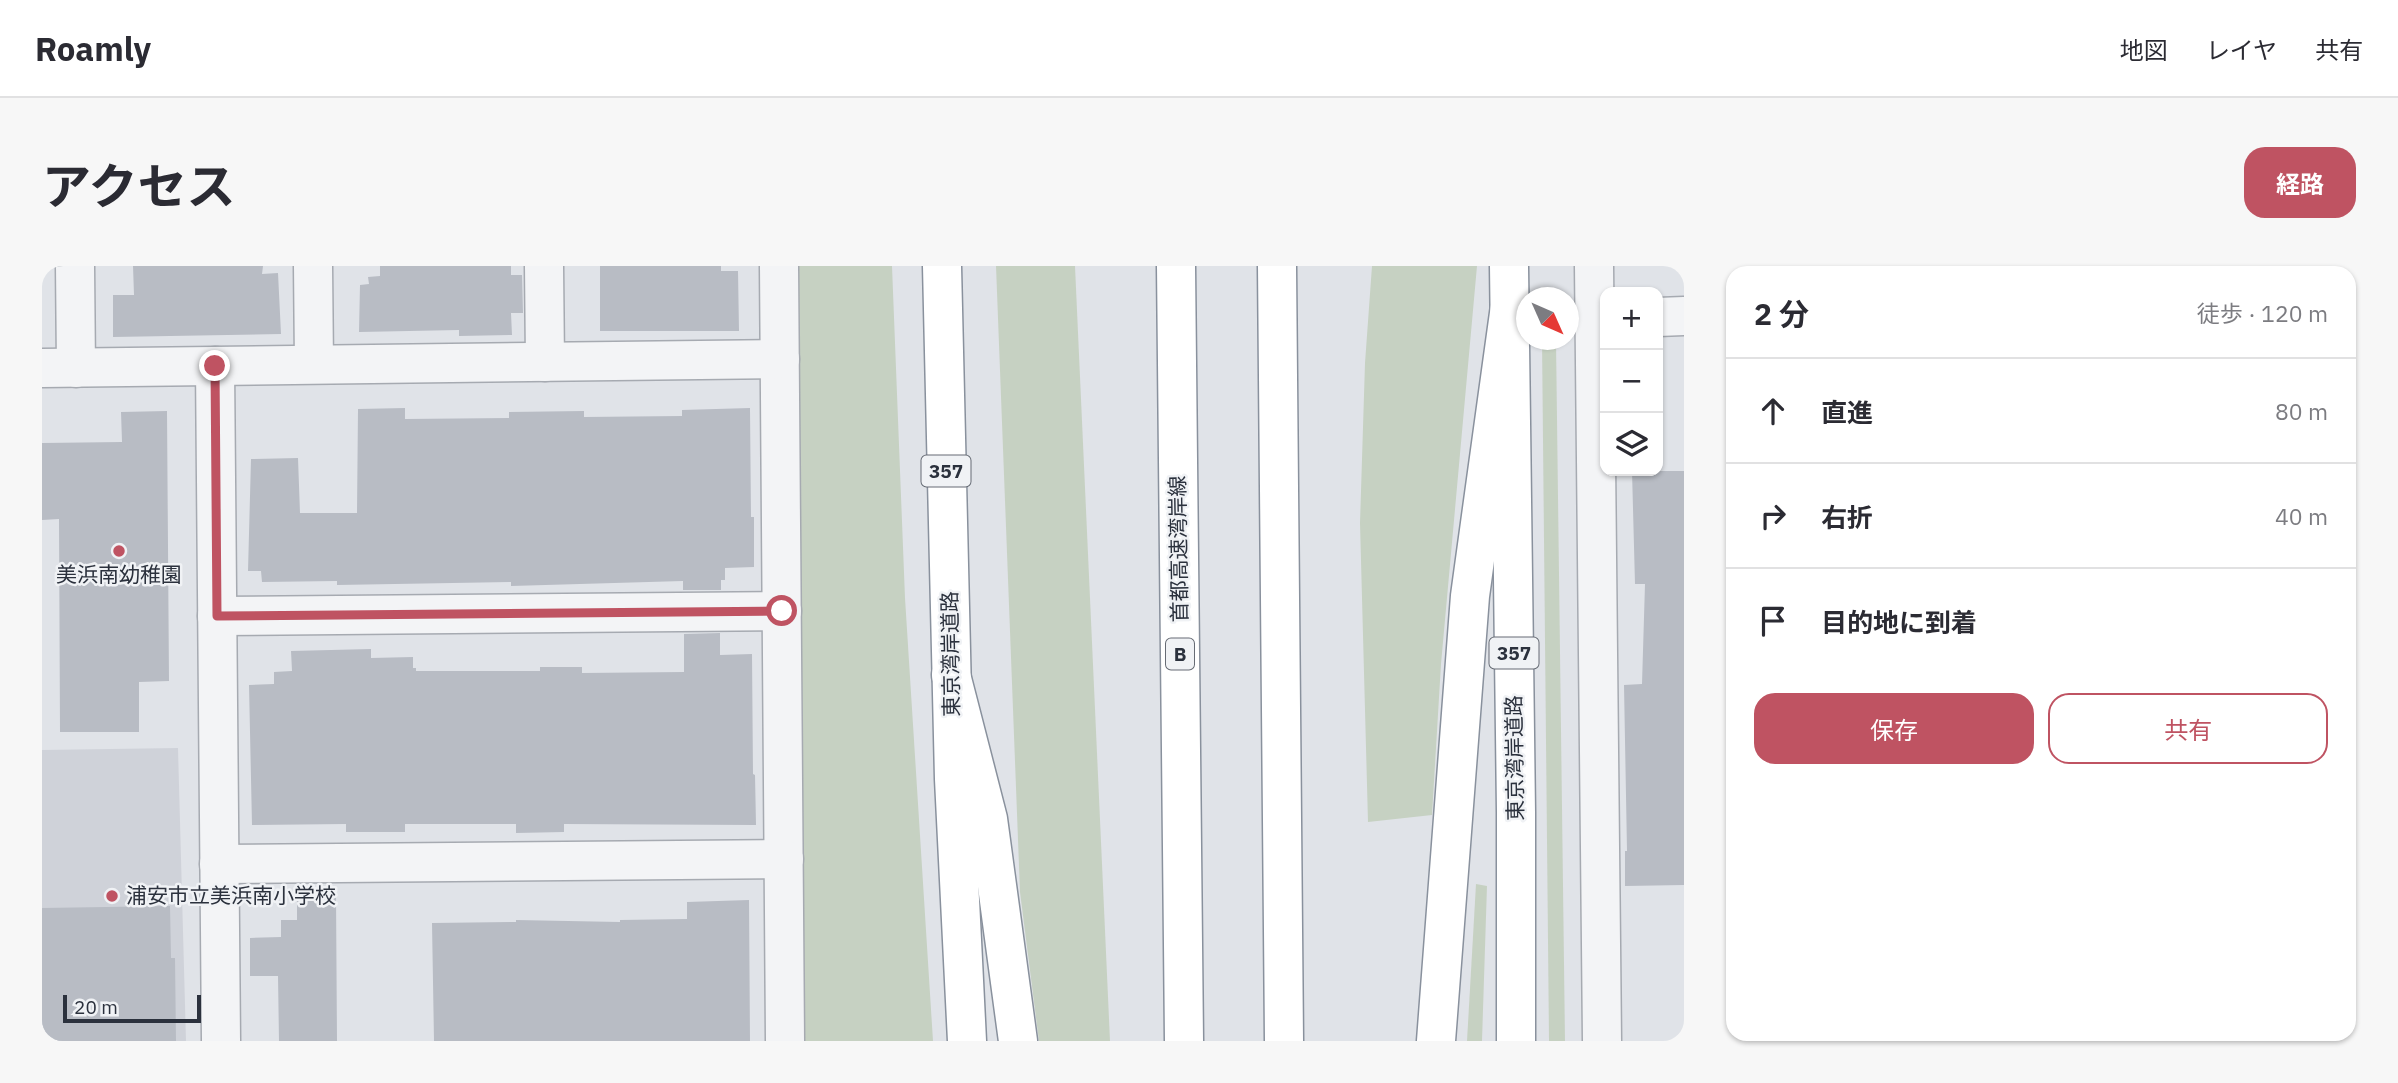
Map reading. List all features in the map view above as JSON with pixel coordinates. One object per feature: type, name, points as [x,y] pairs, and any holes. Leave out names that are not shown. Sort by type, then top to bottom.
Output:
[{"type":"highway","name":"東京湾岸道路","points":[[942,266],[954,779],[967,1041]]},
{"type":"highway","name":"首都高速湾岸線","points":[[1176,266],[1184,1041]]},
{"type":"highway","points":[[1277,266],[1284,1041]]},
{"type":"highway","name":"東京湾岸道路","points":[[1509,266],[1516,1041]]},
{"type":"highway","points":[[1436,1041],[1470,596],[1510,306]]},
{"type":"highway","points":[[951,676],[988,819],[1018,1041]]},
{"type":"street","points":[[75,266],[59,368],[780,359]]},
{"type":"street","points":[[313,266],[314,365]]},
{"type":"street","points":[[544,266],[545,362]]},
{"type":"street","points":[[779,266],[785,1041]]},
{"type":"street","points":[[1594,266],[1600,317]]},
{"type":"street","points":[[1663,317],[1684,316]]},
{"type":"street","points":[[1600,350],[1602,1041]]},
{"type":"street","points":[[215,366],[221,1041]]},
{"type":"street","points":[[217,616],[782,611]]},
{"type":"street","points":[[219,864],[783,859]]},
{"type":"shaded area","name":"浦安市立美浜南小学校","points":[[178,748],[186,1041],[42,1041],[42,750]]},
{"type":"green space","points":[[777,266],[892,266],[905,598],[933,1041],[794,1041]]},
{"type":"green space","points":[[996,266],[1075,266],[1110,1041],[1039,1041],[1020,892]]},
{"type":"green space","points":[[1372,266],[1477,266],[1441,664],[1432,815],[1368,822],[1360,523],[1365,363]]},
{"type":"green space","points":[[1542,350],[1556,350],[1565,1041],[1549,1041]]},
{"type":"green space","points":[[1476,884],[1487,886],[1482,1041],[1467,1041]]},
{"type":"building","points":[[133,266],[263,266],[262,274],[278,273],[281,334],[113,337],[113,295],[134,295]]},
{"type":"building","points":[[380,266],[511,266],[511,275],[522,275],[523,313],[511,313],[512,335],[459,336],[459,330],[359,332],[360,285],[369,284],[368,277],[380,276]]},
{"type":"building","points":[[600,266],[721,266],[721,271],[738,271],[739,331],[600,331]]},
{"type":"building","points":[[405,408],[405,419],[509,418],[509,412],[584,411],[584,417],[682,416],[682,410],[750,408],[754,567],[725,568],[725,580],[721,580],[721,590],[683,590],[683,581],[511,586],[511,582],[337,585],[337,581],[262,582],[261,571],[248,571],[251,459],[298,458],[300,513],[357,513],[358,409]]},
{"type":"building","points":[[167,411],[169,681],[139,682],[139,732],[60,732],[59,519],[42,520],[42,443],[122,442],[121,412]]},
{"type":"building","points":[[1663,471],[1684,471],[1684,885],[1625,886],[1627,851],[1624,685],[1642,684],[1645,584],[1635,584],[1632,476],[1663,476]]},
{"type":"building","points":[[720,633],[720,655],[752,654],[756,825],[564,824],[564,832],[516,833],[516,824],[405,824],[405,832],[346,832],[346,824],[252,825],[249,685],[274,684],[274,672],[292,671],[291,651],[371,649],[371,658],[413,657],[413,668],[416,668],[416,671],[540,671],[540,667],[582,667],[582,673],[684,672],[684,634]]},
{"type":"building","points":[[297,895],[336,895],[337,1041],[279,1041],[278,976],[250,976],[250,938],[281,937],[281,920],[297,920]]},
{"type":"building","points":[[749,900],[750,1041],[434,1041],[432,923],[687,919],[687,902]]},
{"type":"building","points":[[170,906],[171,958],[175,958],[176,1041],[42,1041],[42,908]]},
{"type":"place","name":"美浜南幼稚園","points":[[119,551]]},
{"type":"place","name":"浦安市立美浜南小学校","points":[[112,896]]},
{"type":"route","points":[[215,366],[217,616],[782,611]]}]
